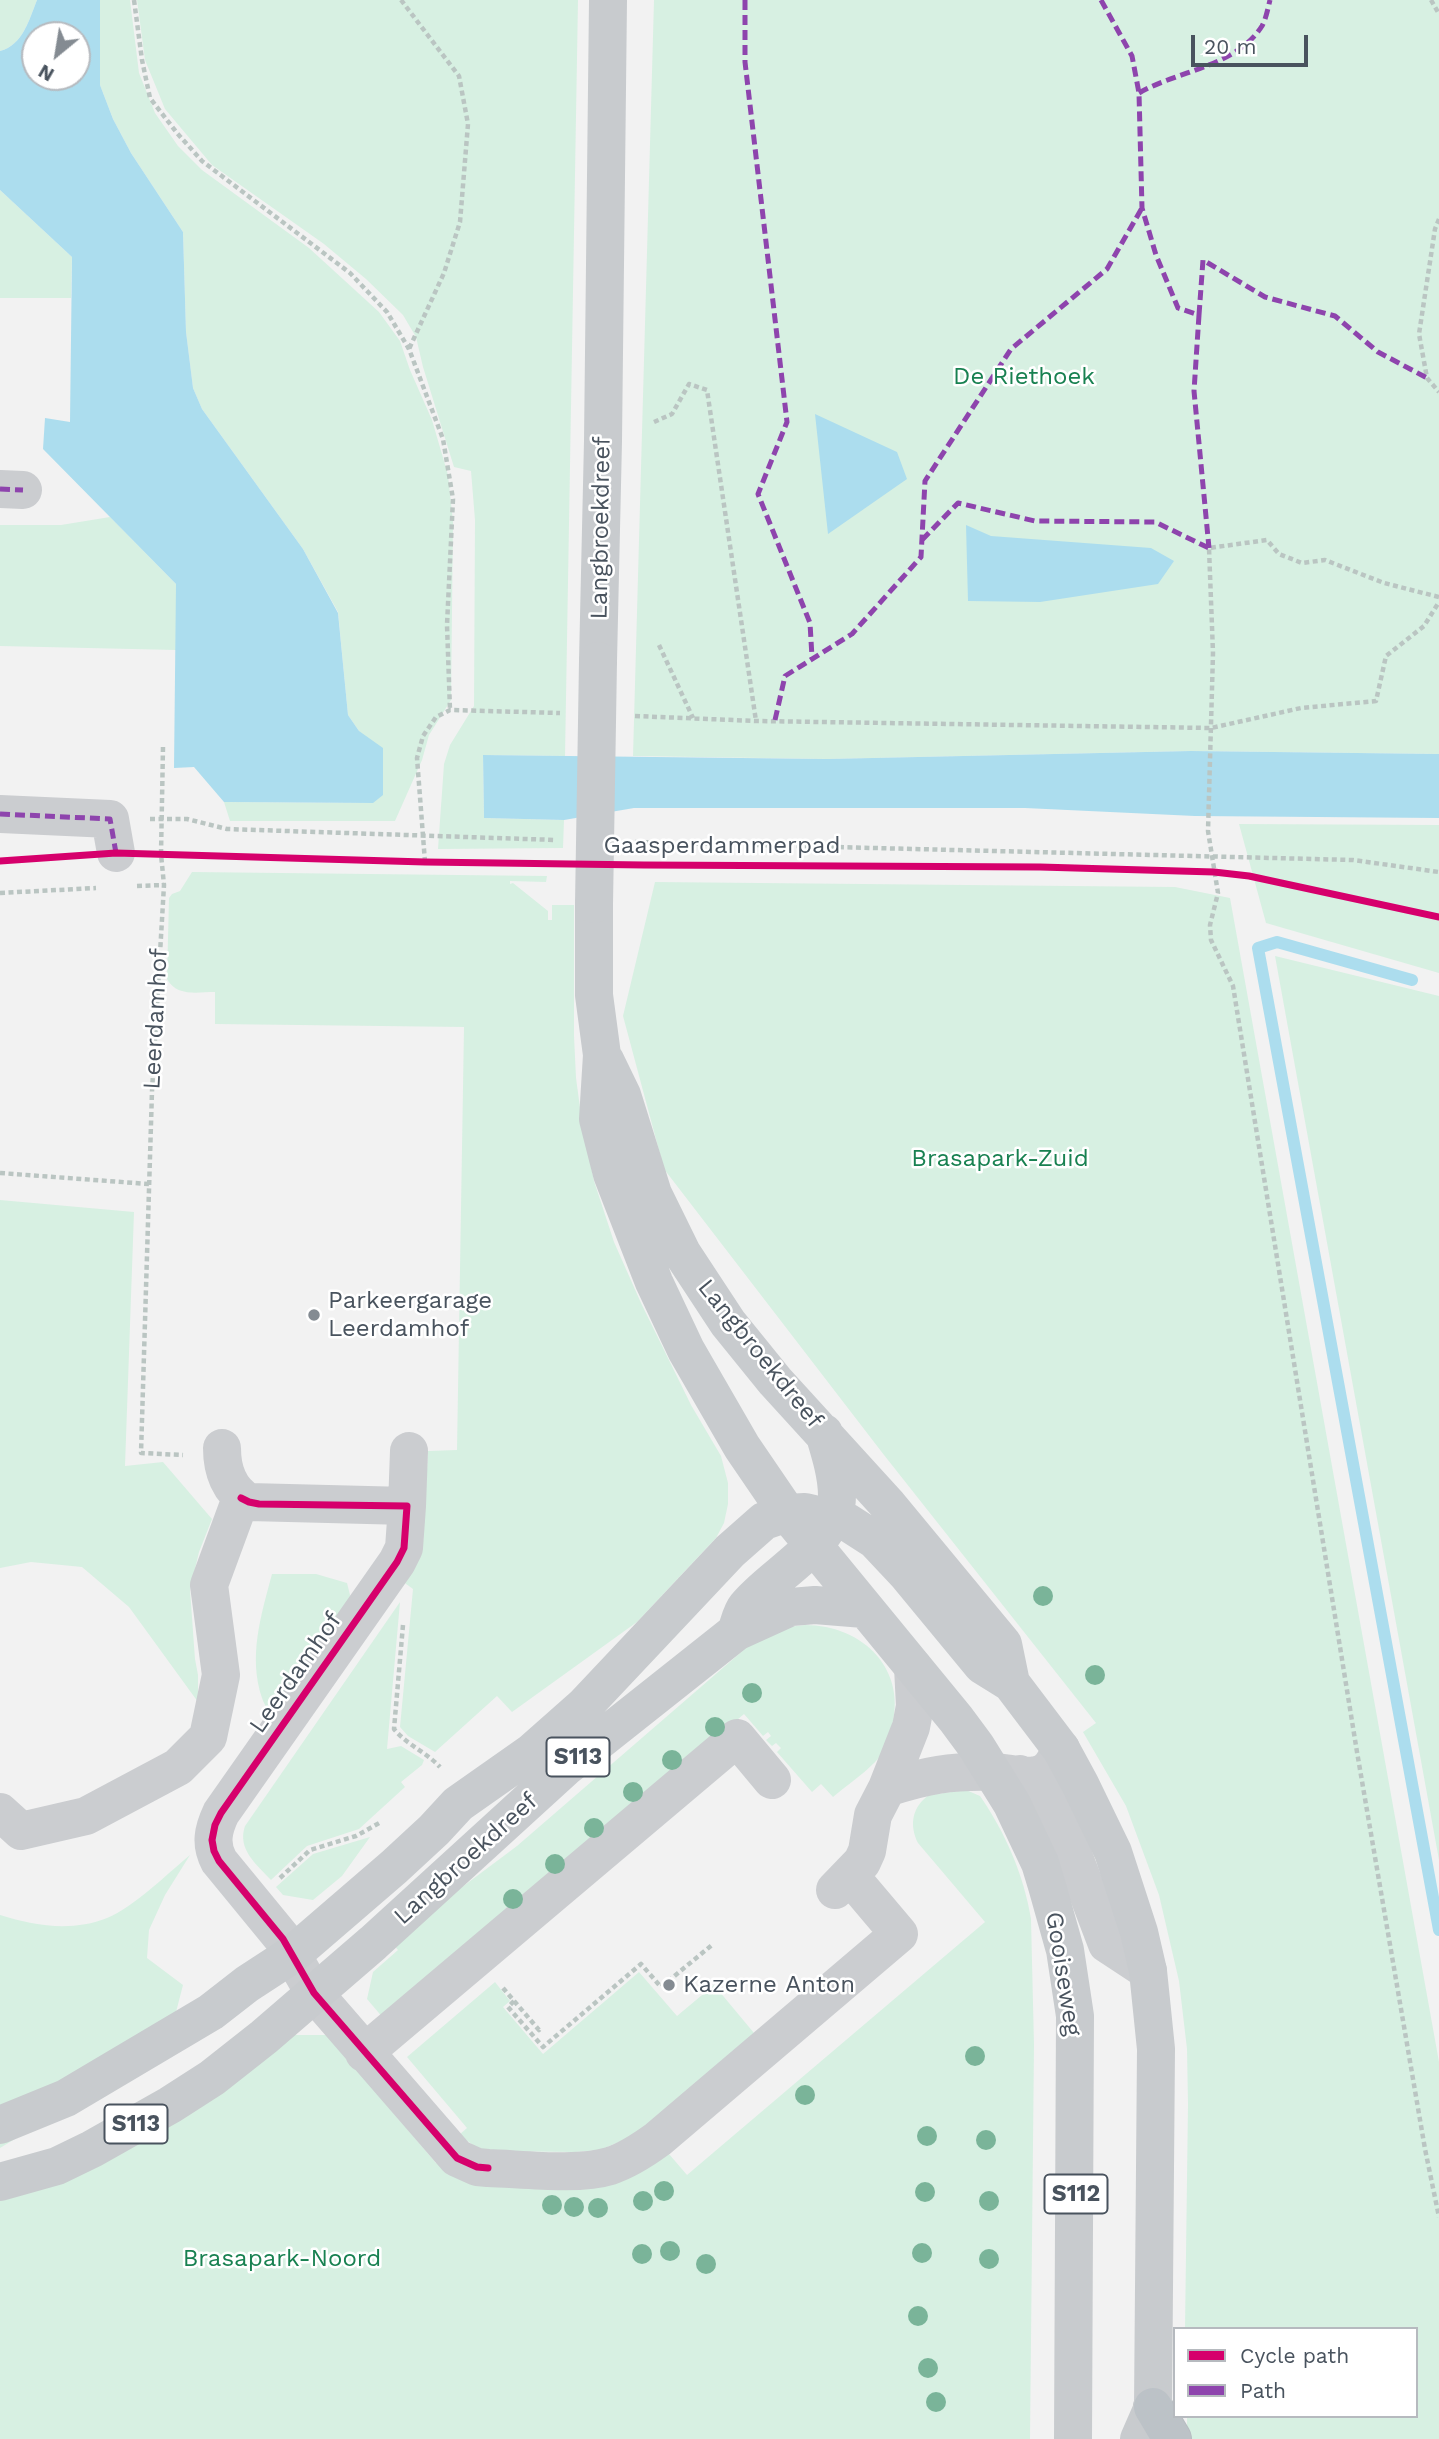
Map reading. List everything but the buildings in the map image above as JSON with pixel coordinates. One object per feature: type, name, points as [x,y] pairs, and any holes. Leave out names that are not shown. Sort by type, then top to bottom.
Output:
[{"type":"main road","name":"Langbroekdreef","points":[[0,2125],[66,2098],[211,2012],[293,1954],[338,1917],[434,1830],[458,1804],[532,1752],[584,1706],[730,1551],[743,1511],[746,1492],[742,1447],[687,1350],[654,1282],[612,1174],[598,1119],[602,1055],[594,995],[594,904],[608,0]]},
{"type":"main road","name":"Langbroekdreef","points":[[0,2182],[57,2165],[92,2149],[212,2078],[264,2037],[419,1902],[566,1766],[736,1632],[746,1608],[822,1531],[837,1498],[824,1433],[775,1381],[728,1323],[682,1253],[653,1194],[622,1095],[602,1055]]},
{"type":"main road","points":[[824,1433],[1003,1644],[1011,1683]]},
{"type":"main road","points":[[742,1447],[787,1513],[805,1512],[822,1531],[847,1522],[875,1540],[982,1665],[1011,1683],[1061,1749],[1113,1852],[1139,1932],[1148,1971],[1156,2049],[1155,2428]]},
{"type":"main road","name":"S113","points":[[730,1551],[764,1521],[787,1513]]},
{"type":"main road","name":"S112","points":[[822,1531],[864,1609]]},
{"type":"main road","name":"S113","points":[[736,1632],[791,1607],[815,1605],[864,1609]]},
{"type":"main road","name":"Gooiseweg","points":[[864,1609],[956,1719],[1006,1773],[1021,1822],[1043,1874],[1065,1950],[1075,2016],[1073,2439]]},
{"type":"street","points":[[0,814],[112,853]]},
{"type":"street","name":"Leerdamhof","points":[[409,1451],[404,1548],[397,1562],[221,1812],[212,1840],[219,1861],[264,1914],[293,1954],[314,1993],[457,2158],[477,2167],[569,2170],[607,2167],[638,2154],[899,1934],[842,1883],[862,1862],[867,1851],[873,1815],[887,1788]]},
{"type":"street","points":[[222,1452],[225,1476],[241,1498],[249,1503],[407,1506]]},
{"type":"street","name":"Leerdamhof","points":[[0,1812],[22,1831],[86,1816],[178,1767],[208,1738],[220,1675],[209,1585],[241,1498]]},
{"type":"street","points":[[887,1788],[911,1727],[915,1706],[913,1667]]},
{"type":"street","points":[[365,2053],[737,1738],[772,1780]]},
{"type":"street","points":[[887,1788],[923,1776],[950,1772],[1034,1776],[1053,1765],[1061,1749]]},
{"type":"street","points":[[1006,1773],[1035,1783],[1044,1793],[1069,1844],[1107,1944],[1148,1971]]},
{"type":"path","points":[[134,0],[150,98],[202,161],[350,273],[387,312],[409,349],[443,439],[453,499],[447,625],[450,710],[436,717],[422,736],[417,758],[425,862]]},
{"type":"path","points":[[401,0],[459,76],[468,124],[460,222],[444,273],[409,349]]},
{"type":"path","points":[[1431,0],[1439,14]]},
{"type":"path","points":[[1439,219],[1434,229],[1419,334],[1427,378],[1439,392]]},
{"type":"path","points":[[654,422],[672,414],[689,384],[707,390],[756,721]]},
{"type":"path","points":[[1439,597],[1384,583],[1325,560],[1301,563],[1279,554],[1267,540],[1209,548],[1213,653],[1208,831],[1219,893],[1210,925],[1211,940],[1233,986],[1360,1765],[1439,2217]]},
{"type":"path","points":[[775,720],[1211,728],[1301,708],[1376,701],[1386,656],[1424,626],[1439,602]]},
{"type":"path","points":[[659,645],[693,718]]},
{"type":"path","points":[[0,893],[112,853],[163,819],[187,819],[227,829],[563,841]]},
{"type":"path","points":[[632,842],[1353,860],[1439,872]]},
{"type":"path","points":[[112,853],[175,854]]},
{"type":"path","points":[[411,861],[439,862]]},
{"type":"path","points":[[1200,872],[1226,873]]},
{"type":"path","points":[[136,886],[164,885]]},
{"type":"path","points":[[0,1173],[149,1184]]},
{"type":"path","points":[[403,1631],[394,1729],[401,1739],[431,1756],[440,1767]]},
{"type":"path","points":[[273,1884],[310,1850],[356,1836],[385,1820]]},
{"type":"path","points":[[514,2001],[508,2007],[543,2047],[641,1964],[661,1987],[712,1945]]},
{"type":"path","points":[[498,1982],[539,2030],[541,2027]]},
{"type":"green space","points":[[0,0],[37,0],[29,21],[21,21],[20,38],[0,51]]},
{"type":"green space","points":[[100,0],[130,0],[139,73],[155,113],[178,146],[202,170],[309,248],[379,312],[400,341],[432,420],[448,475],[453,522],[451,700],[429,735],[422,760],[395,821],[230,821],[224,802],[373,803],[359,731],[348,715],[338,612],[303,549],[202,409],[193,388],[186,332],[183,232],[131,153],[113,119],[100,85]]},
{"type":"green space","points":[[137,0],[578,0],[565,756],[483,755],[484,818],[564,820],[563,848],[438,849],[444,764],[450,745],[474,706],[475,520],[471,471],[454,467],[416,337],[403,315],[324,244],[212,165],[165,109],[145,60]]},
{"type":"green space","name":"De Riethoek","points":[[654,0],[1439,0],[1439,754],[1191,751],[827,759],[633,756]]},
{"type":"green space","points":[[0,190],[72,257],[71,298],[0,298]]},
{"type":"green space","points":[[110,517],[176,584],[176,650],[0,646],[0,525],[61,525]]},
{"type":"green space","points":[[1239,824],[1439,825],[1439,973],[1266,923]]},
{"type":"green space","points":[[192,872],[547,876],[546,882],[510,881],[510,884],[513,883],[548,911],[548,920],[552,920],[552,905],[574,905],[576,1078],[594,1181],[614,1242],[641,1303],[691,1405],[721,1456],[728,1483],[728,1504],[724,1523],[716,1538],[637,1622],[512,1712],[497,1696],[435,1752],[408,1736],[400,1727],[413,1589],[402,1581],[423,1542],[428,1451],[457,1450],[464,1027],[215,1024],[215,992],[182,991],[171,985],[167,979],[169,898],[180,891]]},
{"type":"green space","name":"Brasapark-Zuid","points":[[655,882],[1175,887],[1230,898],[1439,2062],[1439,2439],[1187,2439],[1187,2418],[1418,2418],[1418,2327],[1185,2327],[1188,2104],[1187,2049],[1179,1981],[1159,1895],[1126,1806],[1083,1732],[1096,1723],[884,1455],[664,1169],[623,1016]]},
{"type":"green space","points":[[1275,956],[1439,996],[1439,1860]]},
{"type":"green space","points":[[0,1200],[134,1212],[125,1466],[163,1462],[212,1519],[199,1552],[190,1590],[198,1702],[129,1607],[82,1567],[31,1562],[0,1568]]},
{"type":"green space","points":[[272,1574],[316,1574],[347,1583],[351,1599],[278,1726],[262,1698],[256,1667],[258,1636]]},
{"type":"green space","points":[[400,1602],[387,1749],[401,1746],[424,1760],[422,1765],[401,1782],[405,1787],[359,1829],[307,1846],[271,1880],[249,1856],[244,1842],[245,1826]]},
{"type":"green space","points":[[805,1625],[826,1627],[862,1642],[887,1670],[893,1688],[895,1708],[891,1730],[885,1748],[868,1769],[833,1797],[821,1784],[812,1792],[777,1752],[781,1748],[776,1743],[772,1746],[766,1740],[771,1736],[768,1732],[763,1736],[744,1714],[384,2019],[367,1999],[373,1972],[398,1950],[390,1941],[517,1846],[754,1641],[780,1628]]},
{"type":"green space","name":"Brasapark-Noord","points":[[966,1790],[980,1796],[998,1824],[1024,1886],[1031,1919],[1034,2045],[1030,2439],[0,2439],[0,2195],[292,2035],[327,2035],[436,2163],[669,2154],[687,2175],[985,1922],[918,1843],[914,1830],[916,1811],[929,1795]]},
{"type":"green space","points":[[370,1837],[342,1876],[313,1900],[283,1895],[276,1887],[313,1854]]},
{"type":"green space","points":[[190,1855],[165,1895],[149,1930],[147,1958],[183,1985],[167,2047],[0,2148],[0,1915],[54,1926],[80,1925],[107,1918],[150,1890]]},
{"type":"green space","points":[[639,1972],[677,2016],[714,1985],[754,2033],[635,2135],[600,2150],[480,2150],[459,2135],[467,2128],[407,2057],[495,1982],[510,2001],[503,2007],[543,2054]]},
{"type":"water","points":[[37,0],[100,0],[100,85],[113,119],[131,153],[183,232],[186,332],[193,388],[202,409],[303,549],[338,613],[348,715],[359,731],[383,748],[383,795],[373,803],[224,802],[194,767],[174,768],[176,584],[43,449],[45,418],[70,422],[72,257],[0,190],[0,51],[8,48],[21,36],[21,91],[91,91],[91,21],[29,21]]},
{"type":"water","points":[[815,414],[897,452],[907,479],[828,534]]},
{"type":"water","points":[[966,525],[991,536],[1151,548],[1174,561],[1158,584],[1040,602],[968,601]]},
{"type":"water","points":[[1191,751],[1439,754],[1439,818],[1195,816],[1025,808],[634,808],[564,820],[484,818],[483,755],[827,759]]},
{"type":"waterway","points":[[1412,980],[1277,942],[1258,948],[1439,1930]]},
{"type":"marked path","points":[[745,0],[745,62],[787,422],[758,494],[810,623],[812,657]]},
{"type":"marked path","points":[[1101,0],[1132,56],[1139,93],[1142,208],[1156,255],[1178,308],[1199,315],[1194,391],[1209,548]]},
{"type":"marked path","points":[[1139,93],[1237,51],[1251,40],[1262,26],[1270,0]]},
{"type":"marked path","points":[[775,720],[785,676],[852,634],[921,557],[925,481],[1011,349],[1107,269],[1142,208]]},
{"type":"marked path","points":[[1199,315],[1203,260],[1265,297],[1335,316],[1378,352],[1427,378]]},
{"type":"marked path","points":[[0,489],[23,490]]},
{"type":"marked path","points":[[922,540],[958,503],[1035,521],[1155,522],[1209,548]]},
{"type":"marked path","points":[[0,814],[110,819],[116,853]]},
{"type":"cycle path","name":"Gaasperdammerpad","points":[[0,861],[116,853],[425,862],[1040,867],[1214,872],[1249,876],[1439,917]]},
{"type":"cycle path","points":[[241,1498],[259,1504],[407,1506],[404,1548],[397,1562],[221,1813],[212,1840],[219,1861],[283,1939],[314,1993],[457,2158],[477,2167],[488,2168]]},
{"type":"place","name":"Parkeergarage Leerdamhof","points":[[314,1315]]},
{"type":"place","name":"Kazerne Anton","points":[[669,1985]]}]
